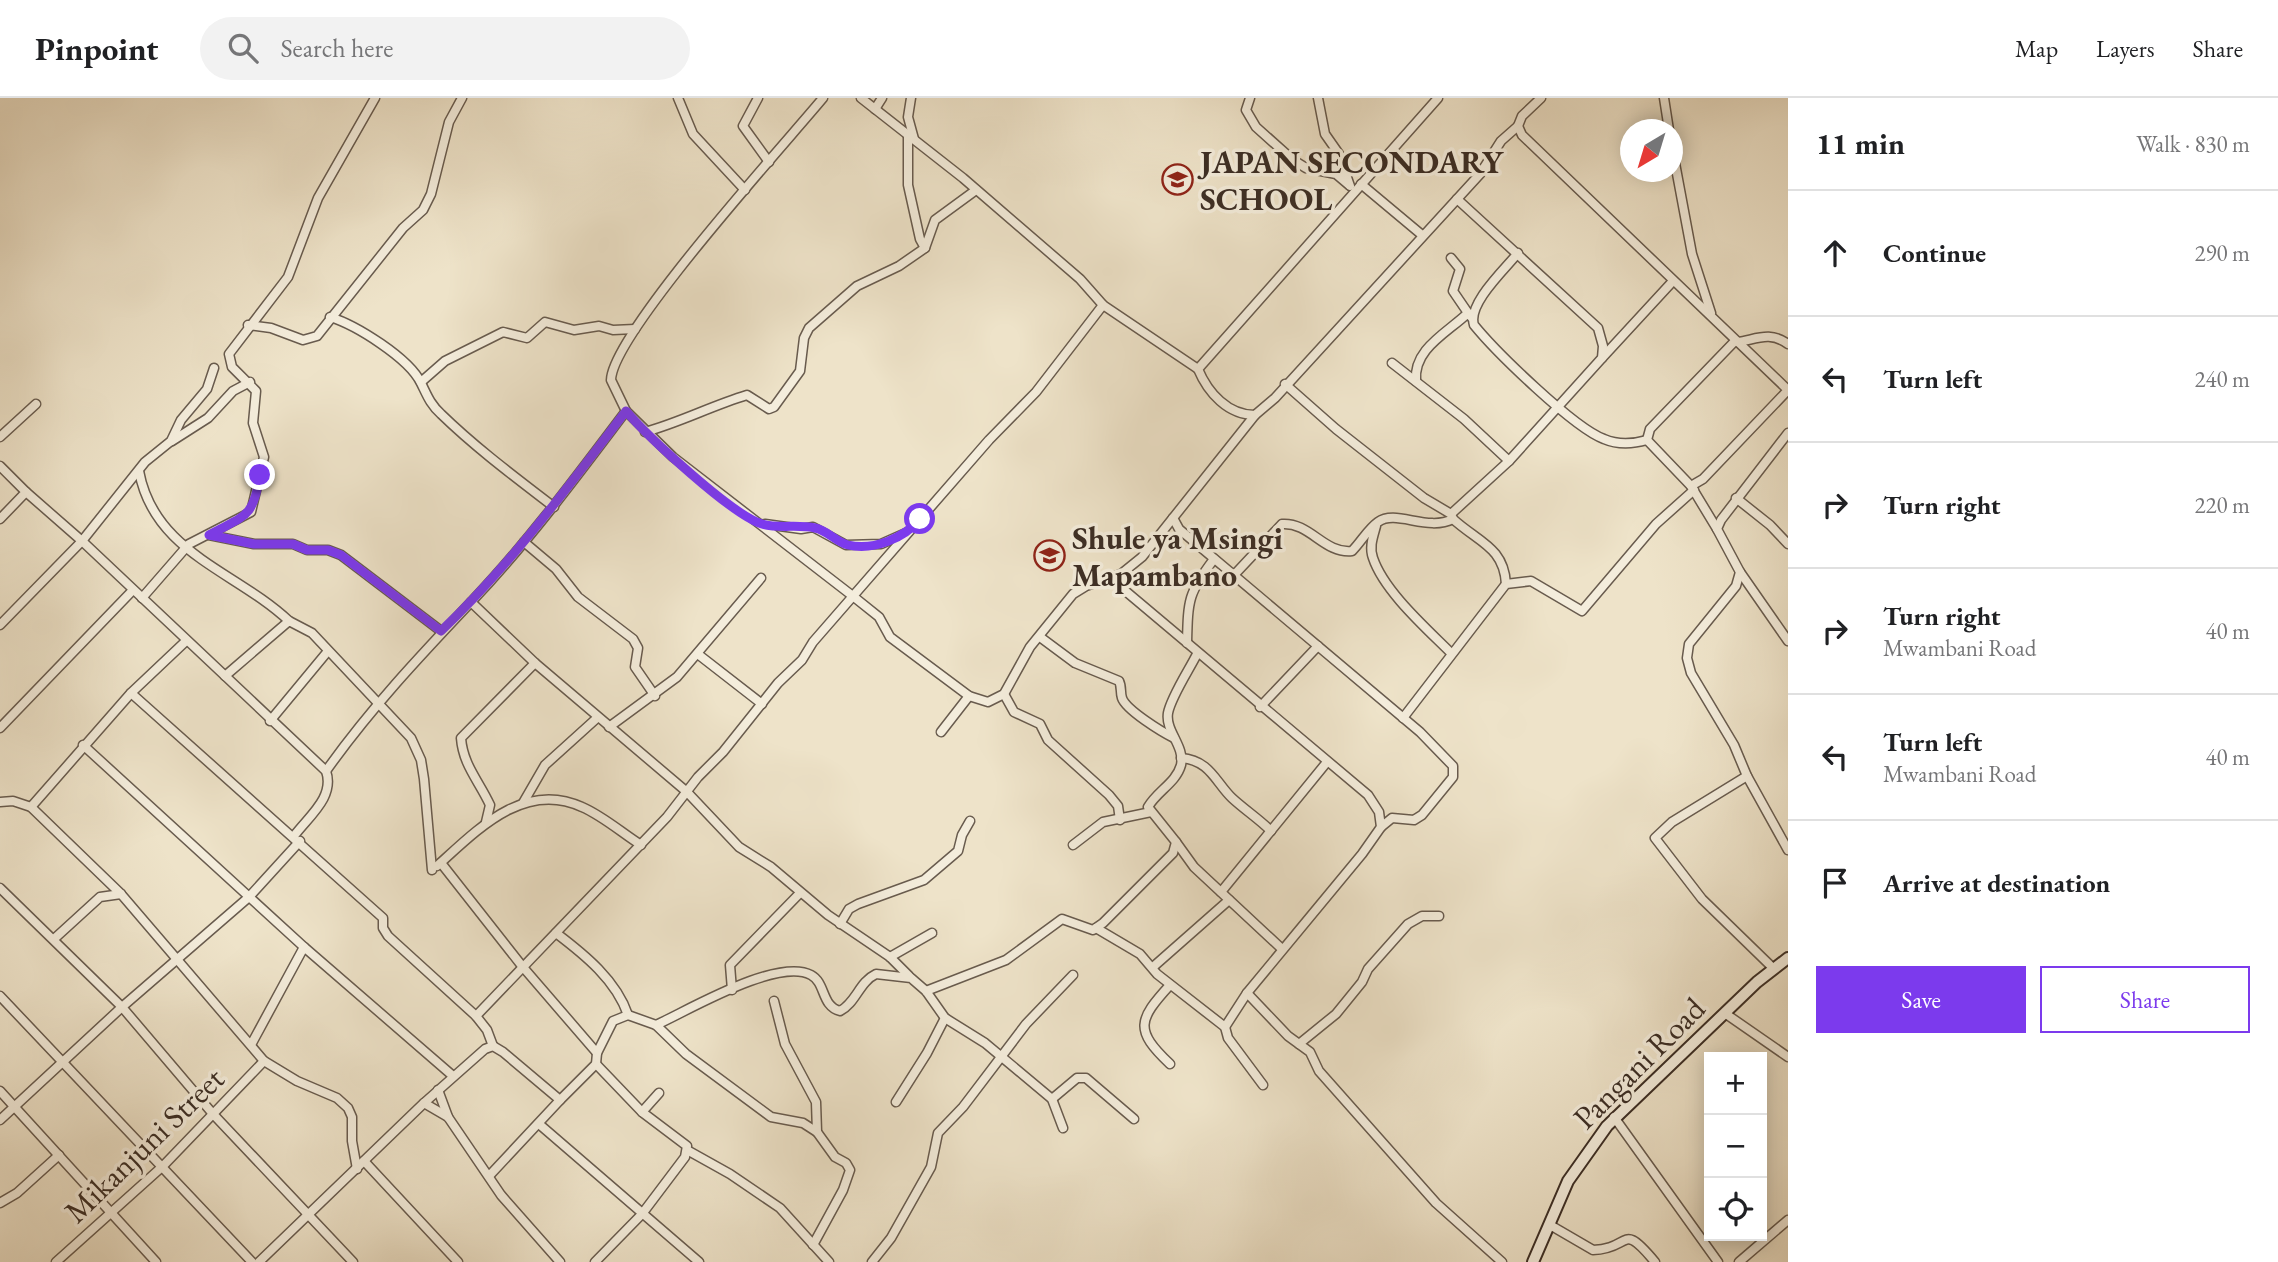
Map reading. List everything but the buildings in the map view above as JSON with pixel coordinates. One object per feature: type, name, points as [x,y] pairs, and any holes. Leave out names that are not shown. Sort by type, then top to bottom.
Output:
[{"type":"main road","name":"Pangani Road","points":[[1533,1262],[1576,1166],[1614,1117],[1788,958]]},
{"type":"street","points":[[142,598],[197,538],[209,535],[248,515],[257,493],[264,457],[253,423],[256,391],[250,382],[232,367],[229,357],[232,347],[288,277],[318,198],[374,98]]},
{"type":"street","points":[[248,325],[308,340],[317,336],[403,228],[423,210],[431,194],[450,122],[462,98]]},
{"type":"street","points":[[678,98],[693,134],[746,190]]},
{"type":"street","points":[[758,98],[743,126],[769,162]]},
{"type":"street","points":[[822,98],[635,329],[611,373],[614,390],[626,411],[645,432],[698,478],[879,617],[890,637],[969,696],[988,702],[1004,694],[1030,647],[1073,594],[1086,586],[1121,574],[1142,557],[1255,415],[1480,174],[1501,141],[1518,126],[1522,116],[1541,98]]},
{"type":"street","points":[[862,98],[1080,279],[1103,305],[1198,369],[1205,386],[1220,402],[1245,415],[1255,415]]},
{"type":"street","points":[[875,108],[882,98]]},
{"type":"street","points":[[911,98],[908,117],[911,137],[908,185],[920,239],[925,248]]},
{"type":"street","points":[[1250,98],[1246,110],[1256,127],[1277,147],[1306,168],[1336,174],[1352,188]]},
{"type":"street","points":[[1318,98],[1325,134],[1344,165],[1352,188]]},
{"type":"street","points":[[1198,369],[1352,188],[1361,184],[1438,98]]},
{"type":"street","points":[[1664,98],[1667,119]]},
{"type":"street","points":[[1506,584],[1531,581],[1582,611],[1656,524],[1788,390],[1531,145],[1518,126]]},
{"type":"street","points":[[1679,182],[1692,254],[1713,319]]},
{"type":"street","points":[[1361,184],[1422,235]]},
{"type":"street","points":[[645,432],[678,423],[688,415],[699,415],[745,395],[769,409],[774,407],[800,371],[804,338],[809,328],[857,286],[899,266],[925,248],[935,220],[976,190]]},
{"type":"street","points":[[1457,199],[1598,328],[1603,346],[1602,358]]},
{"type":"street","points":[[1416,381],[1415,366],[1423,352],[1470,316],[1477,303],[1518,253]]},
{"type":"street","points":[[1451,258],[1460,269],[1453,291],[1485,338],[1557,406],[1604,439],[1632,444],[1647,440]]},
{"type":"street","points":[[1235,574],[1282,524],[1300,526],[1342,552],[1352,551],[1376,523],[1393,517],[1436,525],[1452,517],[1510,461],[1673,281]]},
{"type":"street","points":[[476,1016],[641,845],[910,531],[1036,392],[1103,305]]},
{"type":"street","points":[[330,317],[361,331],[402,360],[421,382],[426,398],[442,415],[501,467],[554,507]]},
{"type":"street","points":[[421,382],[445,361],[503,332],[528,338],[545,322],[574,330],[598,326],[613,330],[635,329]]},
{"type":"street","points":[[1647,440],[1650,429],[1737,342],[1763,336],[1780,338],[1788,344]]},
{"type":"street","points":[[1392,363],[1510,461]]},
{"type":"street","points":[[171,442],[181,420],[207,389],[214,368]]},
{"type":"street","points":[[0,625],[82,541],[148,459],[208,418],[233,391],[250,382]]},
{"type":"street","points":[[1285,384],[1336,429],[1452,517],[1476,540],[1498,553],[1505,568],[1506,584],[1450,652],[1403,718]]},
{"type":"street","points":[[0,437],[36,404]]},
{"type":"street","points":[[326,771],[380,700],[554,507],[626,411]]},
{"type":"street","points":[[1717,529],[1736,498],[1788,433]]},
{"type":"street","points":[[1647,440],[1692,488],[1740,572],[1788,641]]},
{"type":"street","points":[[0,466],[326,771],[330,785],[327,794],[297,839],[249,898],[62,1060],[0,1120]]},
{"type":"street","points":[[139,471],[143,494],[165,528],[234,582],[271,604],[289,621],[312,633],[380,700],[411,738],[417,749],[424,779],[432,870],[486,821],[534,800],[562,800],[583,807],[641,845]]},
{"type":"street","points":[[0,519],[26,492]]},
{"type":"street","points":[[1736,498],[1770,525],[1788,544]]},
{"type":"street","points":[[1173,519],[1179,530],[1235,574],[1444,753],[1453,766],[1452,777],[1422,815],[1414,820],[1392,818],[1381,827],[1362,855],[1247,993],[1225,1027]]},
{"type":"street","points":[[759,523],[801,529],[813,527],[846,545],[881,544],[910,531]]},
{"type":"street","points":[[1376,523],[1371,545],[1378,568],[1402,603],[1450,652]]},
{"type":"street","points":[[209,535],[254,544],[293,544],[307,550],[328,550],[341,555],[441,631]]},
{"type":"street","points":[[524,541],[556,569],[578,597],[633,639],[638,648],[635,667],[655,696]]},
{"type":"street","points":[[1187,643],[1188,604],[1194,586],[1214,559]]},
{"type":"street","points":[[1740,572],[1736,586],[1689,644],[1686,658],[1691,673],[1734,745],[1747,776],[1788,850]]},
{"type":"street","points":[[609,727],[655,696],[699,654],[761,578]]},
{"type":"street","points":[[1110,578],[1197,654],[1368,795],[1380,812],[1381,827]]},
{"type":"street","points":[[0,729],[133,590]]},
{"type":"street","points":[[471,602],[597,718],[687,792],[739,847],[772,867],[840,924],[890,957],[926,991],[945,1018],[1000,1055],[1052,1099],[1063,1128]]},
{"type":"street","points":[[225,676],[289,621]]},
{"type":"street","points":[[1040,637],[1075,663],[1119,681],[1123,701],[1160,731],[1174,738]]},
{"type":"street","points":[[31,807],[131,693],[186,641]]},
{"type":"street","points":[[1261,707],[1318,646]]},
{"type":"street","points":[[270,720],[328,651]]},
{"type":"street","points":[[699,654],[762,704]]},
{"type":"street","points":[[1197,654],[1168,712],[1181,766],[1172,782],[1152,799],[1148,807],[1195,867],[1282,949]]},
{"type":"street","points":[[486,821],[490,805],[473,780],[462,751],[461,738],[535,663]]},
{"type":"street","points":[[131,693],[383,918],[383,928],[388,936],[476,1016],[487,1030],[493,1046],[560,1100]]},
{"type":"street","points":[[1004,694],[1014,712],[1040,724],[1048,740],[1109,795],[1118,806],[1120,820]]},
{"type":"street","points":[[941,733],[969,696]]},
{"type":"street","points":[[523,803],[545,765],[597,718]]},
{"type":"street","points":[[83,745],[249,898],[453,1076]]},
{"type":"street","points":[[1181,758],[1190,758],[1216,775],[1233,799],[1271,831]]},
{"type":"street","points":[[1221,892],[1327,762]]},
{"type":"street","points":[[1747,776],[1672,822],[1655,838],[1703,898],[1774,969]]},
{"type":"street","points":[[0,802],[13,801],[31,807],[121,894],[252,1043],[264,1061],[297,1081],[337,1098],[348,1108],[352,1117],[352,1142],[357,1169]]},
{"type":"street","points":[[1073,845],[1102,822],[1151,812]]},
{"type":"street","points":[[840,924],[849,909],[858,904],[924,880],[958,851],[962,835],[970,821]]},
{"type":"street","points":[[926,991],[1006,960],[1062,919],[1087,930],[1096,928],[1172,853],[1176,842]]},
{"type":"street","points":[[440,863],[522,966],[597,1053]]},
{"type":"street","points":[[0,888],[122,1007],[213,1114],[353,1262]]},
{"type":"street","points":[[732,990],[730,965],[800,893]]},
{"type":"street","points":[[54,939],[100,897],[121,894]]},
{"type":"street","points":[[1153,967],[1229,900]]},
{"type":"street","points":[[1299,1044],[1336,1014],[1358,988],[1368,969],[1408,924],[1422,916],[1439,916]]},
{"type":"street","points":[[1096,928],[1132,949],[1170,985],[1225,1027],[1228,1038],[1263,1085]]},
{"type":"street","points":[[556,933],[592,962],[618,994],[628,1015],[656,1026],[686,1054],[771,1117],[803,1123],[817,1132],[835,1157],[850,1170],[843,1190],[813,1245]]},
{"type":"street","points":[[890,957],[932,933]]},
{"type":"street","points":[[252,1043],[304,947]]},
{"type":"street","points":[[656,1026],[732,990],[782,971],[794,970],[817,979],[825,999],[833,1009],[840,1011],[848,1007],[864,981],[876,974],[911,978]]},
{"type":"street","points":[[872,1262],[891,1238],[931,1167],[938,1133],[963,1107],[1026,1024],[1073,975]]},
{"type":"street","points":[[1170,985],[1145,1012],[1146,1038],[1170,1064]]},
{"type":"street","points":[[1247,993],[1310,1052],[1319,1071],[1436,1203],[1502,1262]]},
{"type":"street","points":[[0,996],[252,1262]]},
{"type":"street","points":[[774,1001],[785,1044],[816,1102],[817,1132]]},
{"type":"street","points":[[1726,1014],[1788,1057]]},
{"type":"street","points":[[489,1176],[596,1065],[597,1053],[610,1025],[628,1015]]},
{"type":"street","points":[[896,1102],[945,1018]]},
{"type":"street","points":[[259,1262],[453,1076],[475,1056],[493,1046]]},
{"type":"street","name":"Mikanjuni Street","points":[[56,1262],[163,1166],[264,1061]]},
{"type":"street","points":[[596,1065],[642,1112],[684,1143],[687,1150],[730,1174],[780,1208],[830,1262]]},
{"type":"street","points":[[1052,1099],[1077,1078],[1086,1078],[1134,1119]]},
{"type":"street","points":[[438,1090],[448,1117],[518,1217],[560,1262]]},
{"type":"street","points":[[0,1091],[156,1262]]},
{"type":"street","points":[[642,1112],[659,1093]]},
{"type":"street","points":[[424,1103],[448,1117]]},
{"type":"street","points":[[1614,1117],[1718,1262]]},
{"type":"street","points":[[539,1124],[699,1262]]},
{"type":"street","points":[[595,1262],[642,1214],[682,1161],[687,1150]]},
{"type":"street","points":[[0,1203],[18,1192],[60,1155]]},
{"type":"street","points":[[364,1161],[458,1262]]},
{"type":"street","points":[[1739,1262],[1788,1220]]},
{"type":"street","points":[[1550,1225],[1593,1250],[1601,1250],[1628,1238],[1635,1239],[1655,1262]]},
{"type":"place","name":"JAPAN SECONDARY SCHOOL","points":[[1177,180]]},
{"type":"place","name":"Shule ya Msingi Mapambano","points":[[1049,556]]},
{"type":"route","points":[[260,475],[257,493],[248,515],[209,535],[254,544],[293,544],[307,550],[328,550],[341,555],[441,631],[471,602],[554,507],[626,411],[673,457],[759,523],[801,529],[813,527],[846,545],[864,546],[890,541],[910,531],[920,519]]}]
